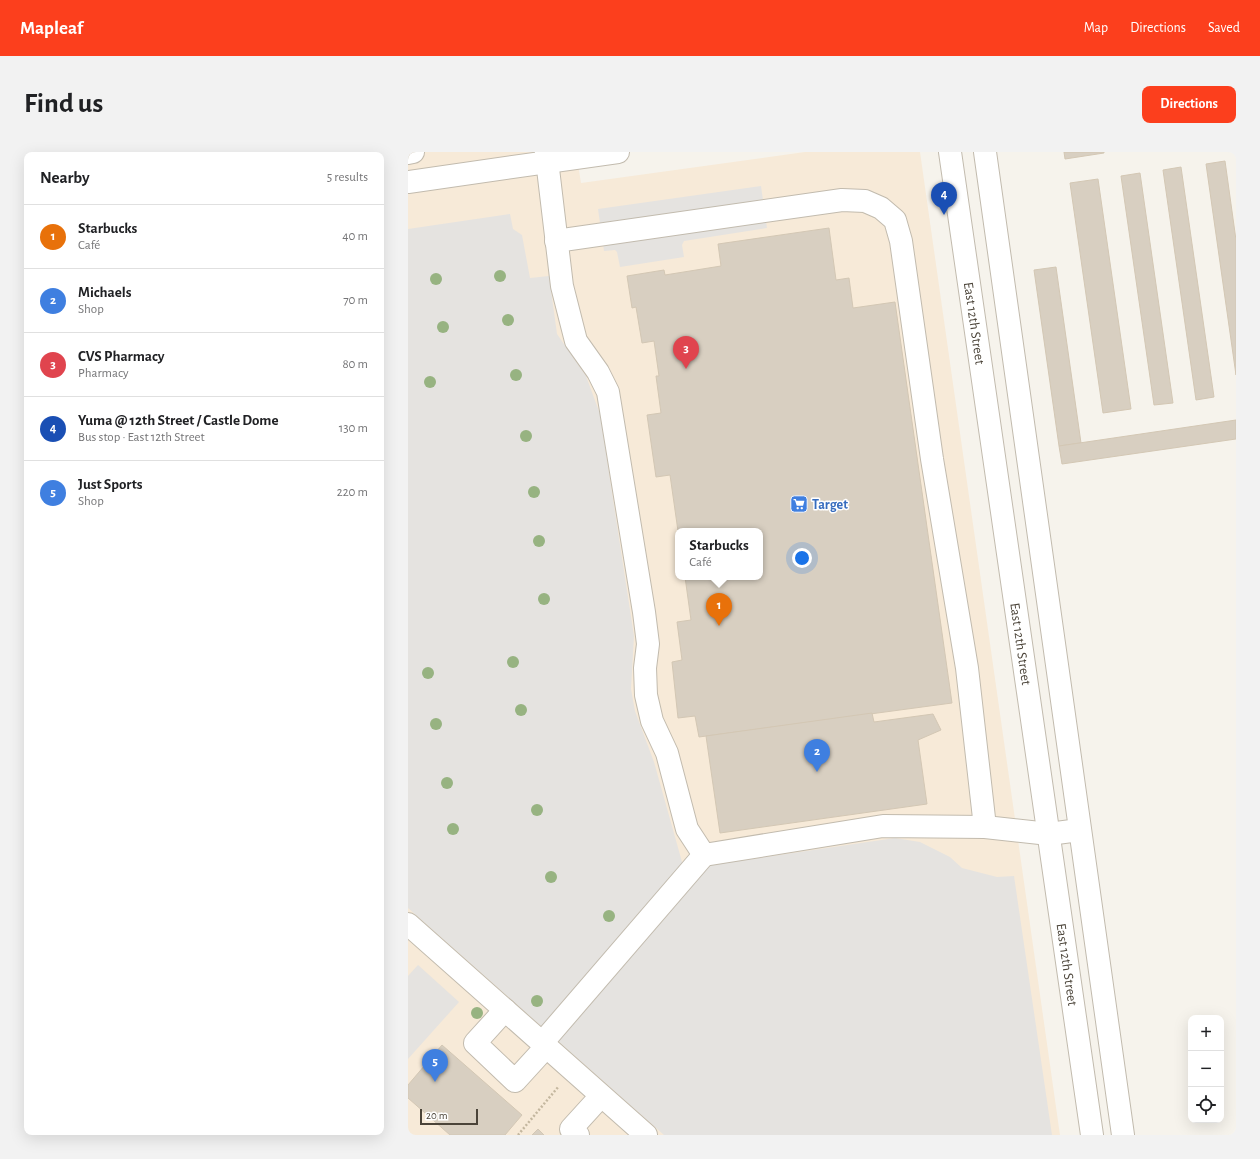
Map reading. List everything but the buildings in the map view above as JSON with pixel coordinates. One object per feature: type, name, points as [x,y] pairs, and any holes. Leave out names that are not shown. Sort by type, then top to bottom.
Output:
[{"type":"street","points":[[408,153],[413,152]]},
{"type":"street","points":[[408,182],[546,157],[618,152]]},
{"type":"street","name":"East 12th Street","points":[[950,152],[1092,1135]]},
{"type":"street","points":[[985,152],[1123,1135]]},
{"type":"street","points":[[546,157],[562,286],[576,341],[598,372],[608,392],[644,612],[648,644],[645,668],[646,695],[652,721],[667,753],[687,829],[704,855]]},
{"type":"street","points":[[556,241],[842,200],[865,200],[881,208],[895,220],[901,241],[932,459],[967,668],[985,827]]},
{"type":"street","points":[[505,1010],[475,1043],[515,1081],[704,855],[883,826],[985,827],[1049,834],[1080,830]]},
{"type":"street","points":[[408,924],[646,1135]]},
{"type":"street","points":[[578,1135],[571,1129],[601,1096]]},
{"type":"path","points":[[518,1135],[560,1086]]},
{"type":"shaded area","points":[[408,152],[576,152],[581,183],[805,152],[920,152],[1060,1135],[408,1135]]},
{"type":"shaded area","points":[[761,186],[767,228],[684,241],[682,245],[684,257],[620,267],[617,252],[615,250],[604,251],[598,209]]},
{"type":"shaded area","points":[[510,214],[513,229],[522,235],[530,278],[549,276],[557,334],[586,376],[600,414],[634,636],[631,689],[635,711],[654,762],[684,869],[895,838],[920,842],[950,857],[962,868],[997,877],[1014,876],[1052,1135],[664,1135],[408,908],[408,229]]},
{"type":"shaded area","points":[[418,965],[459,1002],[408,1059],[408,976]]},
{"type":"place","name":"Yuma @ 12th Street / Castle Dome","points":[[944,215]]},
{"type":"place","name":"CVS Pharmacy","points":[[686,369]]},
{"type":"place","name":"Target","points":[[799,504]]},
{"type":"place","name":"Starbucks","points":[[719,626]]},
{"type":"place","name":"Michaels","points":[[817,772]]},
{"type":"place","name":"Just Sports","points":[[435,1082]]}]
